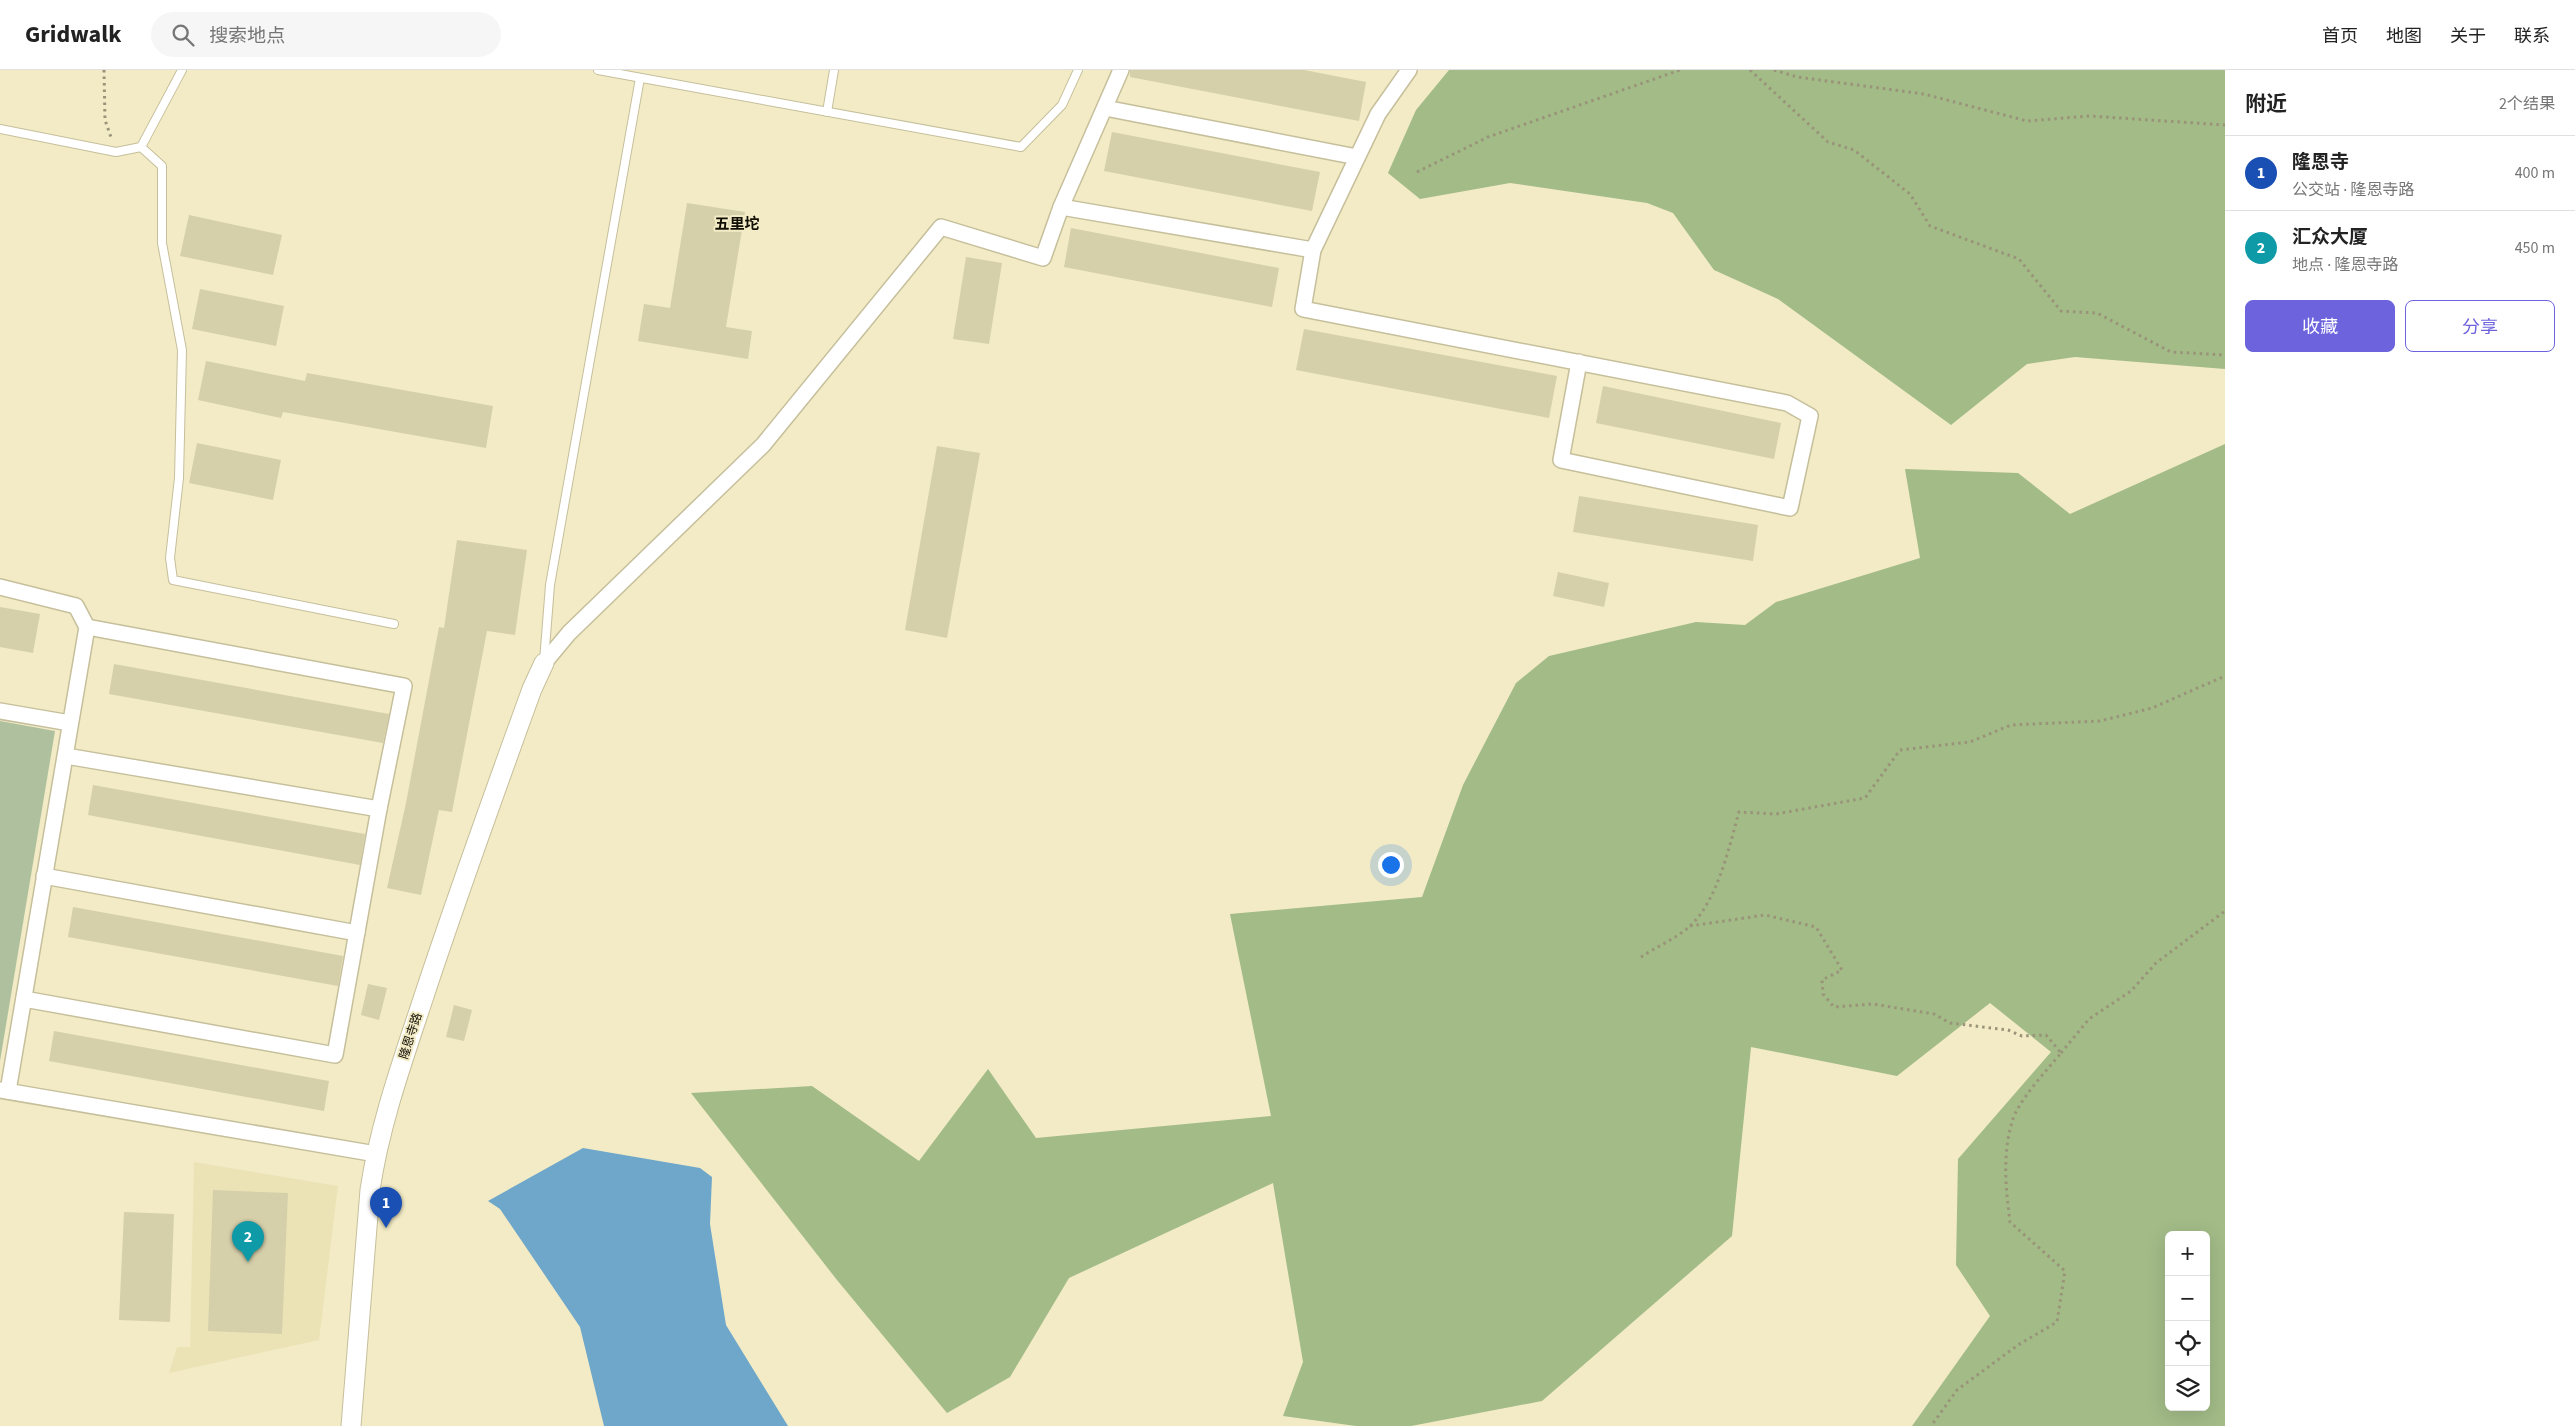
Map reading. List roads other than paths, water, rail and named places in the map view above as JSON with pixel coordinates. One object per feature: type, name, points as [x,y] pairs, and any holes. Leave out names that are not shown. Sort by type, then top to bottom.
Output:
[{"type":"street","points":[[544,663],[569,633],[763,445],[941,227],[1043,258],[1061,207],[1121,70]]},
{"type":"street","points":[[1409,70],[1378,114],[1312,250],[1303,309],[1578,362],[1787,403],[1810,416],[1790,508],[1561,460],[1578,362]]},
{"type":"street","points":[[1105,108],[1357,157]]},
{"type":"street","points":[[1061,207],[1312,250]]},
{"type":"street","points":[[0,587],[76,606],[87,627],[24,999],[4,1090],[376,1154]]},
{"type":"street","points":[[24,999],[335,1055],[378,809],[404,686],[87,627]]},
{"type":"street","name":"隆恩寺路","points":[[350,1426],[370,1190],[376,1154],[408,1045],[444,937],[521,718],[544,663]]},
{"type":"street","points":[[0,711],[70,722]]},
{"type":"street","points":[[66,756],[378,809]]},
{"type":"street","points":[[44,876],[356,933]]},
{"type":"lane","points":[[0,128],[116,152],[141,146],[182,70]]},
{"type":"lane","points":[[598,70],[1021,148],[1062,105],[1078,70]]},
{"type":"lane","points":[[827,112],[834,70]]},
{"type":"lane","points":[[544,663],[550,585],[640,78]]},
{"type":"lane","points":[[141,146],[162,166],[162,243],[182,350],[179,478],[170,558],[173,580],[394,624]]},
{"type":"water","points":[[583,1148],[700,1168],[712,1177],[710,1224],[726,1325],[788,1426],[604,1426],[580,1327],[500,1209],[488,1201]]},
{"type":"place","name":"隆恩寺","points":[[386,1228]]},
{"type":"place","name":"汇众大厦","points":[[248,1262]]},
{"type":"district","name":"五里坨","points":[[737,224]]}]
